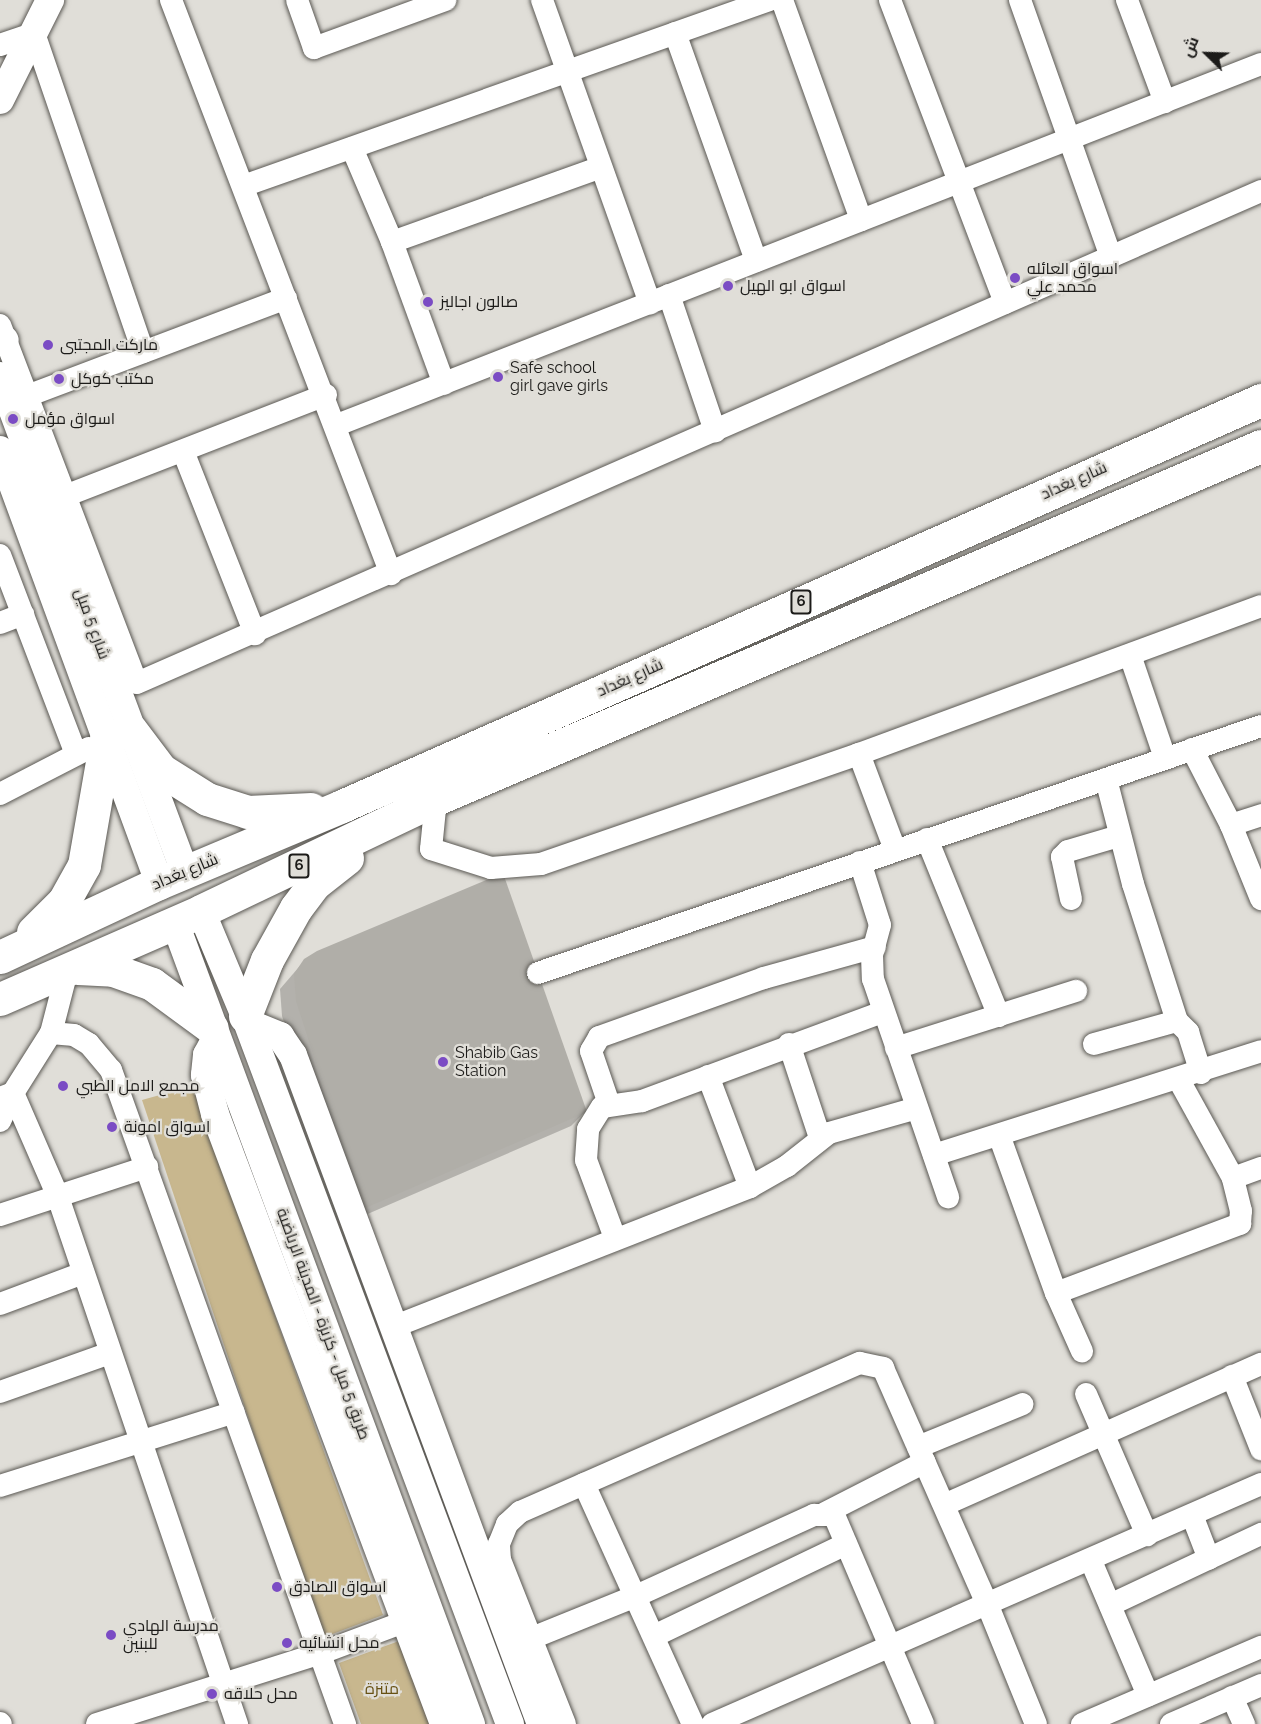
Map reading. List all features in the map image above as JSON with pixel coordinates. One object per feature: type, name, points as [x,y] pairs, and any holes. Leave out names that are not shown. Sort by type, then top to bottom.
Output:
[{"type":"highway","name":"شارع بغداد","points":[[2,956],[172,877],[342,806],[1261,400]]},
{"type":"highway","name":"6","points":[[0,999],[188,917],[397,821],[436,799],[1261,446]]},
{"type":"highway","points":[[2,956],[58,909],[80,875],[90,845],[118,734],[161,770],[207,800],[248,812],[342,806]]},
{"type":"highway","points":[[246,1020],[267,960],[314,884],[397,821]]},
{"type":"highway","points":[[70,970],[114,970],[152,984],[214,1033]]},
{"type":"main road","points":[[0,100],[50,0]]},
{"type":"main road","name":"شارع 5 ميل","points":[[0,376],[118,734]]},
{"type":"main road","name":"شارع 5 ميل","points":[[0,450],[118,734],[172,877]]},
{"type":"main road","name":"طريق 5 ميل - كزيزة - المدينة الرياضية","points":[[188,917],[246,1020],[510,1724]]},
{"type":"main road","name":"طريق 5 ميل - كزيزة - المدينة الرياضية","points":[[188,917],[214,1033],[333,1349],[454,1714]]},
{"type":"main road","points":[[246,1020],[280,1036],[293,1055],[541,1724]]},
{"type":"main road","points":[[214,1033],[205,1075],[215,1113],[404,1622],[454,1714]]},
{"type":"main road","points":[[333,1349],[393,1327]]},
{"type":"main road","points":[[497,1688],[523,1676]]},
{"type":"street","points":[[171,0],[286,298],[326,395],[391,574]]},
{"type":"street","points":[[297,0],[314,48],[445,0]]},
{"type":"street","points":[[542,0],[602,167],[715,431]]},
{"type":"street","points":[[243,186],[769,0]]},
{"type":"street","points":[[782,0],[861,220]]},
{"type":"street","points":[[890,0],[1005,303]]},
{"type":"street","points":[[1020,0],[1111,256]]},
{"type":"street","points":[[1127,0],[1165,102]]},
{"type":"street","points":[[0,45],[34,33],[143,352]]},
{"type":"street","points":[[675,33],[756,261]]},
{"type":"street","points":[[337,425],[1261,64]]},
{"type":"street","points":[[351,148],[392,242],[444,384]]},
{"type":"street","points":[[392,242],[602,167]]},
{"type":"street","points":[[2,336],[137,683],[255,634],[1261,190]]},
{"type":"street","points":[[27,396],[286,298]]},
{"type":"street","points":[[65,496],[326,395]]},
{"type":"street","points":[[183,451],[255,634]]},
{"type":"street","points":[[0,555],[76,754]]},
{"type":"street","points":[[436,799],[431,849],[478,865],[516,869],[541,864],[859,754],[1261,606]]},
{"type":"street","points":[[0,623],[23,614]]},
{"type":"street","points":[[1130,655],[1165,758]]},
{"type":"street","points":[[538,972],[1261,726]]},
{"type":"street","points":[[0,794],[118,734]]},
{"type":"street","points":[[1192,749],[1231,825],[1261,899]]},
{"type":"street","points":[[859,754],[895,850]]},
{"type":"street","points":[[1106,779],[1119,836],[1177,1021],[1188,1032],[1201,1073]]},
{"type":"street","points":[[1231,825],[1261,814]]},
{"type":"street","points":[[1071,899],[1062,857],[1068,851],[1119,836]]},
{"type":"street","points":[[927,839],[999,1016]]},
{"type":"street","points":[[860,862],[879,918],[872,971],[883,1012],[948,1197]]},
{"type":"street","points":[[609,1104],[591,1051],[599,1037],[727,990],[875,947]]},
{"type":"street","points":[[0,1121],[6,1096],[51,1033],[70,970]]},
{"type":"street","points":[[896,1048],[1076,991]]},
{"type":"street","points":[[615,1238],[588,1171],[585,1149],[591,1121],[609,1104],[642,1101],[789,1044],[883,1012]]},
{"type":"street","points":[[1094,1044],[1177,1021]]},
{"type":"street","points":[[51,1033],[74,1035],[89,1044],[106,1064],[147,1167],[345,1724]]},
{"type":"street","points":[[789,1044],[820,1138]]},
{"type":"street","points":[[934,1155],[1179,1080],[1261,1052]]},
{"type":"street","points":[[708,1076],[750,1187]]},
{"type":"street","points":[[1056,1293],[1240,1224],[1241,1211],[1233,1178],[1179,1080]]},
{"type":"street","points":[[6,1096],[57,1194],[237,1724]]},
{"type":"street","points":[[393,1327],[615,1238],[750,1187],[787,1166],[820,1138],[917,1108]]},
{"type":"street","points":[[999,1136],[1056,1293],[1082,1351]]},
{"type":"street","points":[[0,1215],[57,1194],[147,1167]]},
{"type":"street","points":[[1233,1178],[1261,1168]]},
{"type":"street","points":[[0,1304],[83,1274]]},
{"type":"street","points":[[0,1392],[110,1353]]},
{"type":"street","points":[[565,1724],[500,1560],[499,1544],[507,1524],[520,1512],[860,1363],[883,1368],[988,1606],[1036,1724]]},
{"type":"street","points":[[944,1504],[1261,1364]]},
{"type":"street","points":[[1232,1376],[1261,1449]]},
{"type":"street","points":[[1086,1394],[1147,1535]]},
{"type":"street","points":[[532,1638],[636,1596],[825,1513],[921,1455],[1023,1404]]},
{"type":"street","points":[[0,1486],[234,1412]]},
{"type":"street","points":[[584,1484],[693,1724]]},
{"type":"street","points":[[712,1724],[988,1606],[1261,1484]]},
{"type":"street","points":[[825,1513],[834,1515],[923,1724]]},
{"type":"street","points":[[1192,1515],[1209,1558]]},
{"type":"street","points":[[1110,1605],[1261,1534]]},
{"type":"street","points":[[654,1636],[846,1544]]},
{"type":"street","points":[[1090,1561],[1148,1695]]},
{"type":"street","points":[[97,1724],[321,1653],[404,1622]]},
{"type":"street","points":[[1082,1724],[1261,1647]]},
{"type":"street","points":[[1172,1724],[1261,1685]]},
{"type":"street","points":[[1232,1698],[1244,1724]]},
{"type":"green space","points":[[192,1086],[383,1615],[322,1638],[142,1100]]},
{"type":"green space","name":"متنزة","points":[[399,1641],[429,1724],[361,1724],[339,1663]]},
{"type":"building","name":"Shabib Gas Station","points":[[503,873],[587,1112],[363,1209],[296,1001],[294,974],[304,959],[317,951]]},
{"type":"place","name":"اسواق العائله محمد علي","points":[[1015,278]]},
{"type":"place","name":"اسواق ابو الهيل","points":[[728,286]]},
{"type":"place","name":"صالون اجاليز","points":[[428,302]]},
{"type":"place","name":"ماركت المجتبى","points":[[48,345]]},
{"type":"place","name":"Safe school girl gave girls","points":[[498,377]]},
{"type":"place","name":"مكتب كوكل","points":[[59,379]]},
{"type":"place","name":"اسواق مؤمل","points":[[13,419]]},
{"type":"place","name":"Shabib Gas Station","points":[[443,1062]]},
{"type":"place","name":"مجمع الامل الطبي","points":[[63,1086]]},
{"type":"place","name":"اسواق امونة","points":[[112,1127]]},
{"type":"place","name":"اسواق الصادق","points":[[277,1587]]},
{"type":"place","name":"مدرسة الهادي للبنين","points":[[111,1635]]},
{"type":"place","name":"محل انشائيه","points":[[287,1643]]},
{"type":"place","name":"محل حلاقه","points":[[212,1694]]}]
